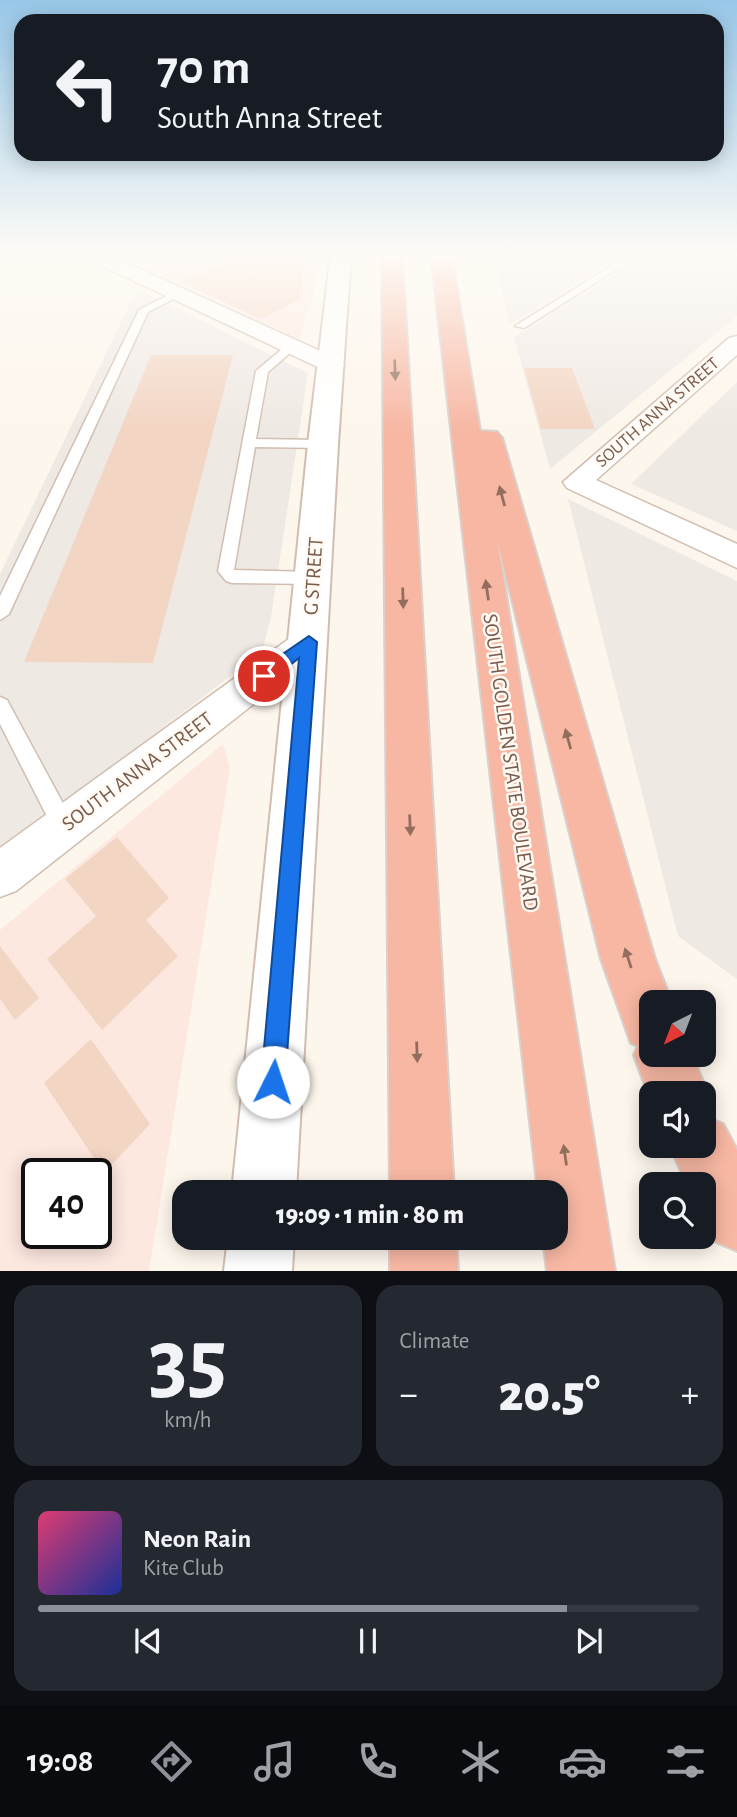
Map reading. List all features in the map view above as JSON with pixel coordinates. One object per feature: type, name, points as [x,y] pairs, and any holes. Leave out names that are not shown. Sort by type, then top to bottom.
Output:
[{"type":"highway","points":[[394,312],[422,1180]]},
{"type":"highway","name":"SOUTH GOLDEN STATE BOULEVARD","points":[[449,312],[581,1271]]},
{"type":"highway","points":[[455,312],[628,959],[639,990]]},
{"type":"highway","points":[[710,1158],[737,1218]]},
{"type":"highway","points":[[423,1250],[424,1271]]},
{"type":"street","points":[[218,312],[332,365]]},
{"type":"street","name":"G STREET","points":[[265,1180],[323,444],[336,312]]},
{"type":"street","name":"SOUTH ANNA STREET","points":[[737,343],[577,482],[737,557]]},
{"type":"street","name":"SOUTH ANNA STREET","points":[[0,875],[309,642]]},
{"type":"street","points":[[258,1271],[260,1250]]},
{"type":"lane","points":[[0,614],[143,312]]},
{"type":"lane","points":[[520,326],[542,312]]},
{"type":"lane","points":[[292,346],[262,372],[226,571],[232,577],[313,578]]},
{"type":"lane","points":[[249,443],[323,444]]},
{"type":"lane","points":[[0,705],[64,827]]},
{"type":"shaded area","points":[[126,312],[184,312],[308,373],[271,617],[262,652],[0,852],[0,574]]},
{"type":"shaded area","points":[[241,312],[307,312],[299,339]]},
{"type":"shaded area","points":[[507,312],[529,312],[510,324]]},
{"type":"shaded area","points":[[554,312],[737,312],[737,316],[550,469],[514,337]]},
{"type":"shaded area","points":[[737,382],[737,531],[631,484]]},
{"type":"shaded area","points":[[568,499],[737,581],[737,979],[678,936]]},
{"type":"shaded area","points":[[223,744],[230,768],[149,1271],[0,1271],[0,930]]},
{"type":"building","points":[[247,312],[274,312],[261,319]]},
{"type":"building","points":[[151,355],[233,355],[153,663],[24,662]]},
{"type":"building","points":[[524,368],[572,368],[595,429],[541,429]]},
{"type":"building","points":[[117,837],[169,898],[146,920],[178,956],[102,1030],[47,959],[96,916],[65,879]]},
{"type":"building","points":[[0,946],[39,998],[15,1020],[0,999]]},
{"type":"building","points":[[91,1039],[150,1124],[112,1164],[112,1158],[94,1158],[44,1083]]},
{"type":"route","points":[[264,676],[309,642],[273,1082]]}]
